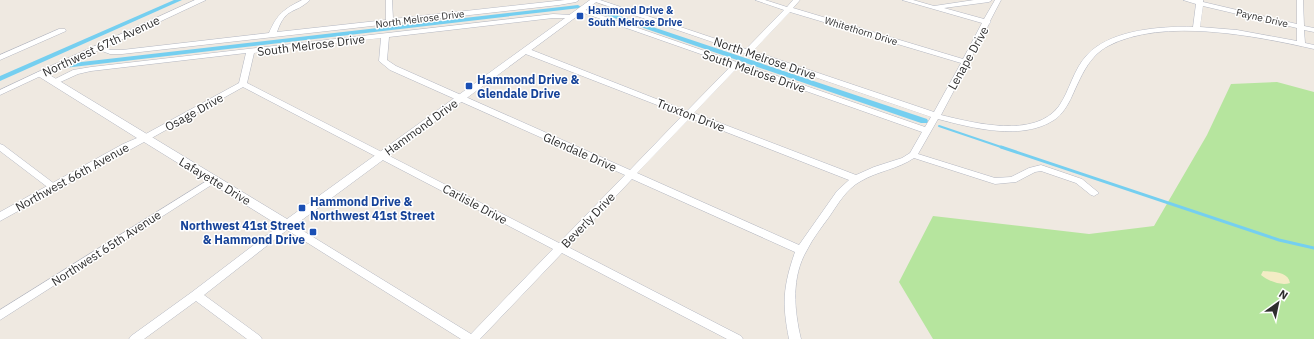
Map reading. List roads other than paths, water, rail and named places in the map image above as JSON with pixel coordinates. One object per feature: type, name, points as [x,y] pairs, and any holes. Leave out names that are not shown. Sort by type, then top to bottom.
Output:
[{"type":"street","name":"Northwest 67th Avenue","points":[[0,93],[202,0]]},
{"type":"street","points":[[272,36],[278,19],[283,12],[307,0]]},
{"type":"street","points":[[389,0],[390,23]]},
{"type":"street","name":"North Melrose Drive","points":[[98,48],[110,52],[122,52],[390,23],[576,0]]},
{"type":"street","points":[[576,0],[590,3]]},
{"type":"street","name":"Whitethorn Drive","points":[[758,0],[965,62]]},
{"type":"street","points":[[748,52],[797,0]]},
{"type":"street","points":[[905,0],[988,22]]},
{"type":"street","points":[[932,8],[989,0]]},
{"type":"street","name":"Lenape Drive","points":[[913,155],[928,131],[988,22],[998,0]]},
{"type":"street","name":"Payne Drive","points":[[1186,0],[1314,30]]},
{"type":"street","points":[[1300,0],[1302,44]]},
{"type":"street","points":[[1196,30],[1199,2]]},
{"type":"street","name":"North Melrose Drive","points":[[590,3],[748,52],[936,116],[959,123],[986,127],[1014,128],[1032,126],[1046,121],[1056,115],[1062,107],[1082,64],[1091,54],[1106,44],[1124,37],[1165,30],[1226,30],[1314,47]]},
{"type":"street","name":"Hammond Drive","points":[[287,225],[590,3]]},
{"type":"street","name":"South Melrose Drive","points":[[590,3],[736,65],[928,131]]},
{"type":"street","name":"South Melrose Drive","points":[[53,82],[84,70],[553,16],[571,17]]},
{"type":"street","points":[[0,58],[62,31]]},
{"type":"street","name":"Glendale Drive","points":[[385,36],[383,61],[387,64],[801,250]]},
{"type":"street","name":"Truxton Drive","points":[[526,51],[856,179]]},
{"type":"street","points":[[243,84],[250,52]]},
{"type":"street","name":"Beverly Drive","points":[[473,339],[736,65]]},
{"type":"street","name":"Lafayette Drive","points":[[41,74],[470,339]]},
{"type":"street","name":"Osage Drive","points":[[145,138],[243,84]]},
{"type":"street","name":"Carlisle Drive","points":[[243,84],[560,249],[738,339]]},
{"type":"street","name":"Northwest 66th Avenue","points":[[0,217],[127,146],[145,138]]},
{"type":"street","points":[[0,147],[53,187]]},
{"type":"street","points":[[795,339],[790,316],[789,294],[793,273],[801,250],[840,193],[856,179],[877,169],[905,160],[913,155],[995,181],[1013,180],[1032,170],[1041,168],[1078,181],[1094,192]]},
{"type":"street","name":"Northwest 65th Avenue","points":[[0,316],[213,180]]},
{"type":"street","points":[[135,339],[196,295],[287,225]]},
{"type":"street","points":[[196,295],[256,339]]},
{"type":"waterway","points":[[0,79],[179,0]]},
{"type":"waterway","points":[[64,66],[578,7]]},
{"type":"waterway","points":[[590,8],[924,121]]},
{"type":"waterway","points":[[939,126],[1004,148]]},
{"type":"waterway","points":[[1001,147],[1279,240],[1314,248]]},
{"type":"place","name":"Hammond Drive & South Melrose Drive","points":[[580,16]]},
{"type":"place","name":"Hammond Drive & Glendale Drive","points":[[469,86]]},
{"type":"place","name":"Hammond Drive & Northwest 41st Street","points":[[302,208]]},
{"type":"place","name":"Northwest 41st Street & Hammond Drive","points":[[313,232]]}]
